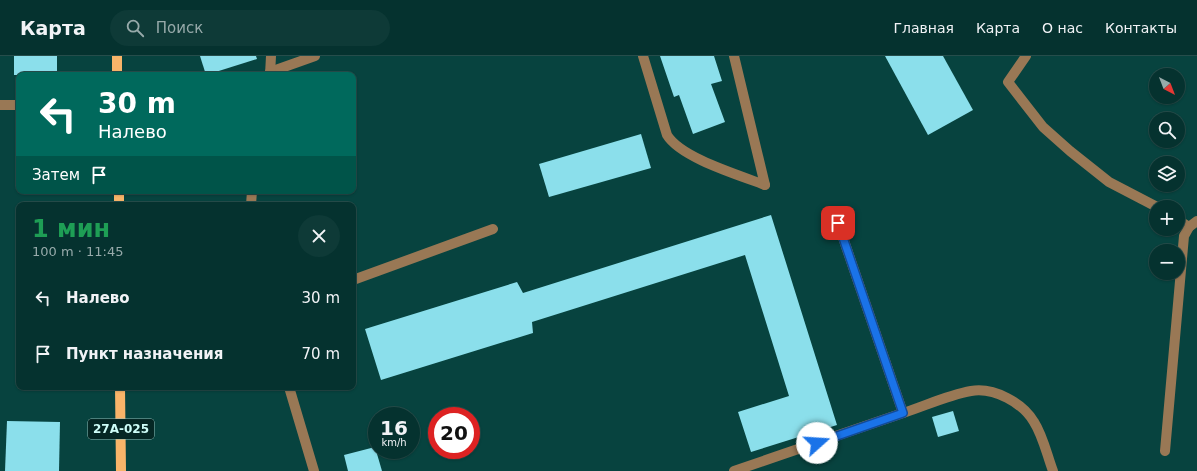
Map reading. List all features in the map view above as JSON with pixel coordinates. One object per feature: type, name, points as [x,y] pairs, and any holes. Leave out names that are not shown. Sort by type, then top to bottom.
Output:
[{"type":"main road","points":[[117,56],[117,72]]},
{"type":"main road","name":"27А-025","points":[[120,390],[121,471]]},
{"type":"lane","points":[[270,72],[271,56]]},
{"type":"lane","points":[[275,72],[315,56]]},
{"type":"lane","points":[[643,56],[667,135],[672,143],[689,154],[765,185],[734,56]]},
{"type":"lane","points":[[1026,56],[1008,82],[1043,127],[1109,182],[1149,203]]},
{"type":"lane","points":[[0,105],[16,106]]},
{"type":"lane","points":[[838,223],[903,413]]},
{"type":"lane","points":[[1165,451],[1184,236],[1193,224]]},
{"type":"lane","points":[[356,279],[493,229]]},
{"type":"lane","points":[[290,390],[314,471]]},
{"type":"lane","points":[[734,471],[972,391],[994,392],[1006,397],[1028,414],[1035,423],[1053,471]]},
{"type":"building","points":[[14,56],[57,56],[57,72],[16,72],[16,75],[14,75]]},
{"type":"building","points":[[200,56],[256,56],[257,59],[216,72],[205,72]]},
{"type":"building","points":[[660,56],[714,56],[722,81],[711,84],[725,122],[693,134],[679,95],[674,97]]},
{"type":"building","points":[[885,56],[943,56],[973,110],[928,135]]},
{"type":"building","points":[[641,134],[651,168],[549,197],[539,164]]},
{"type":"building","points":[[771,215],[837,425],[751,452],[738,412],[789,396],[745,255],[532,322],[533,333],[381,380],[365,329],[517,282],[523,293]]},
{"type":"building","points":[[953,411],[959,431],[938,437],[932,417]]},
{"type":"building","points":[[7,421],[60,422],[59,471],[5,471]]},
{"type":"building","points":[[368,449],[368,459],[378,459],[382,471],[348,471],[344,455]]},
{"type":"route","points":[[817,443],[903,413],[838,223]]}]
